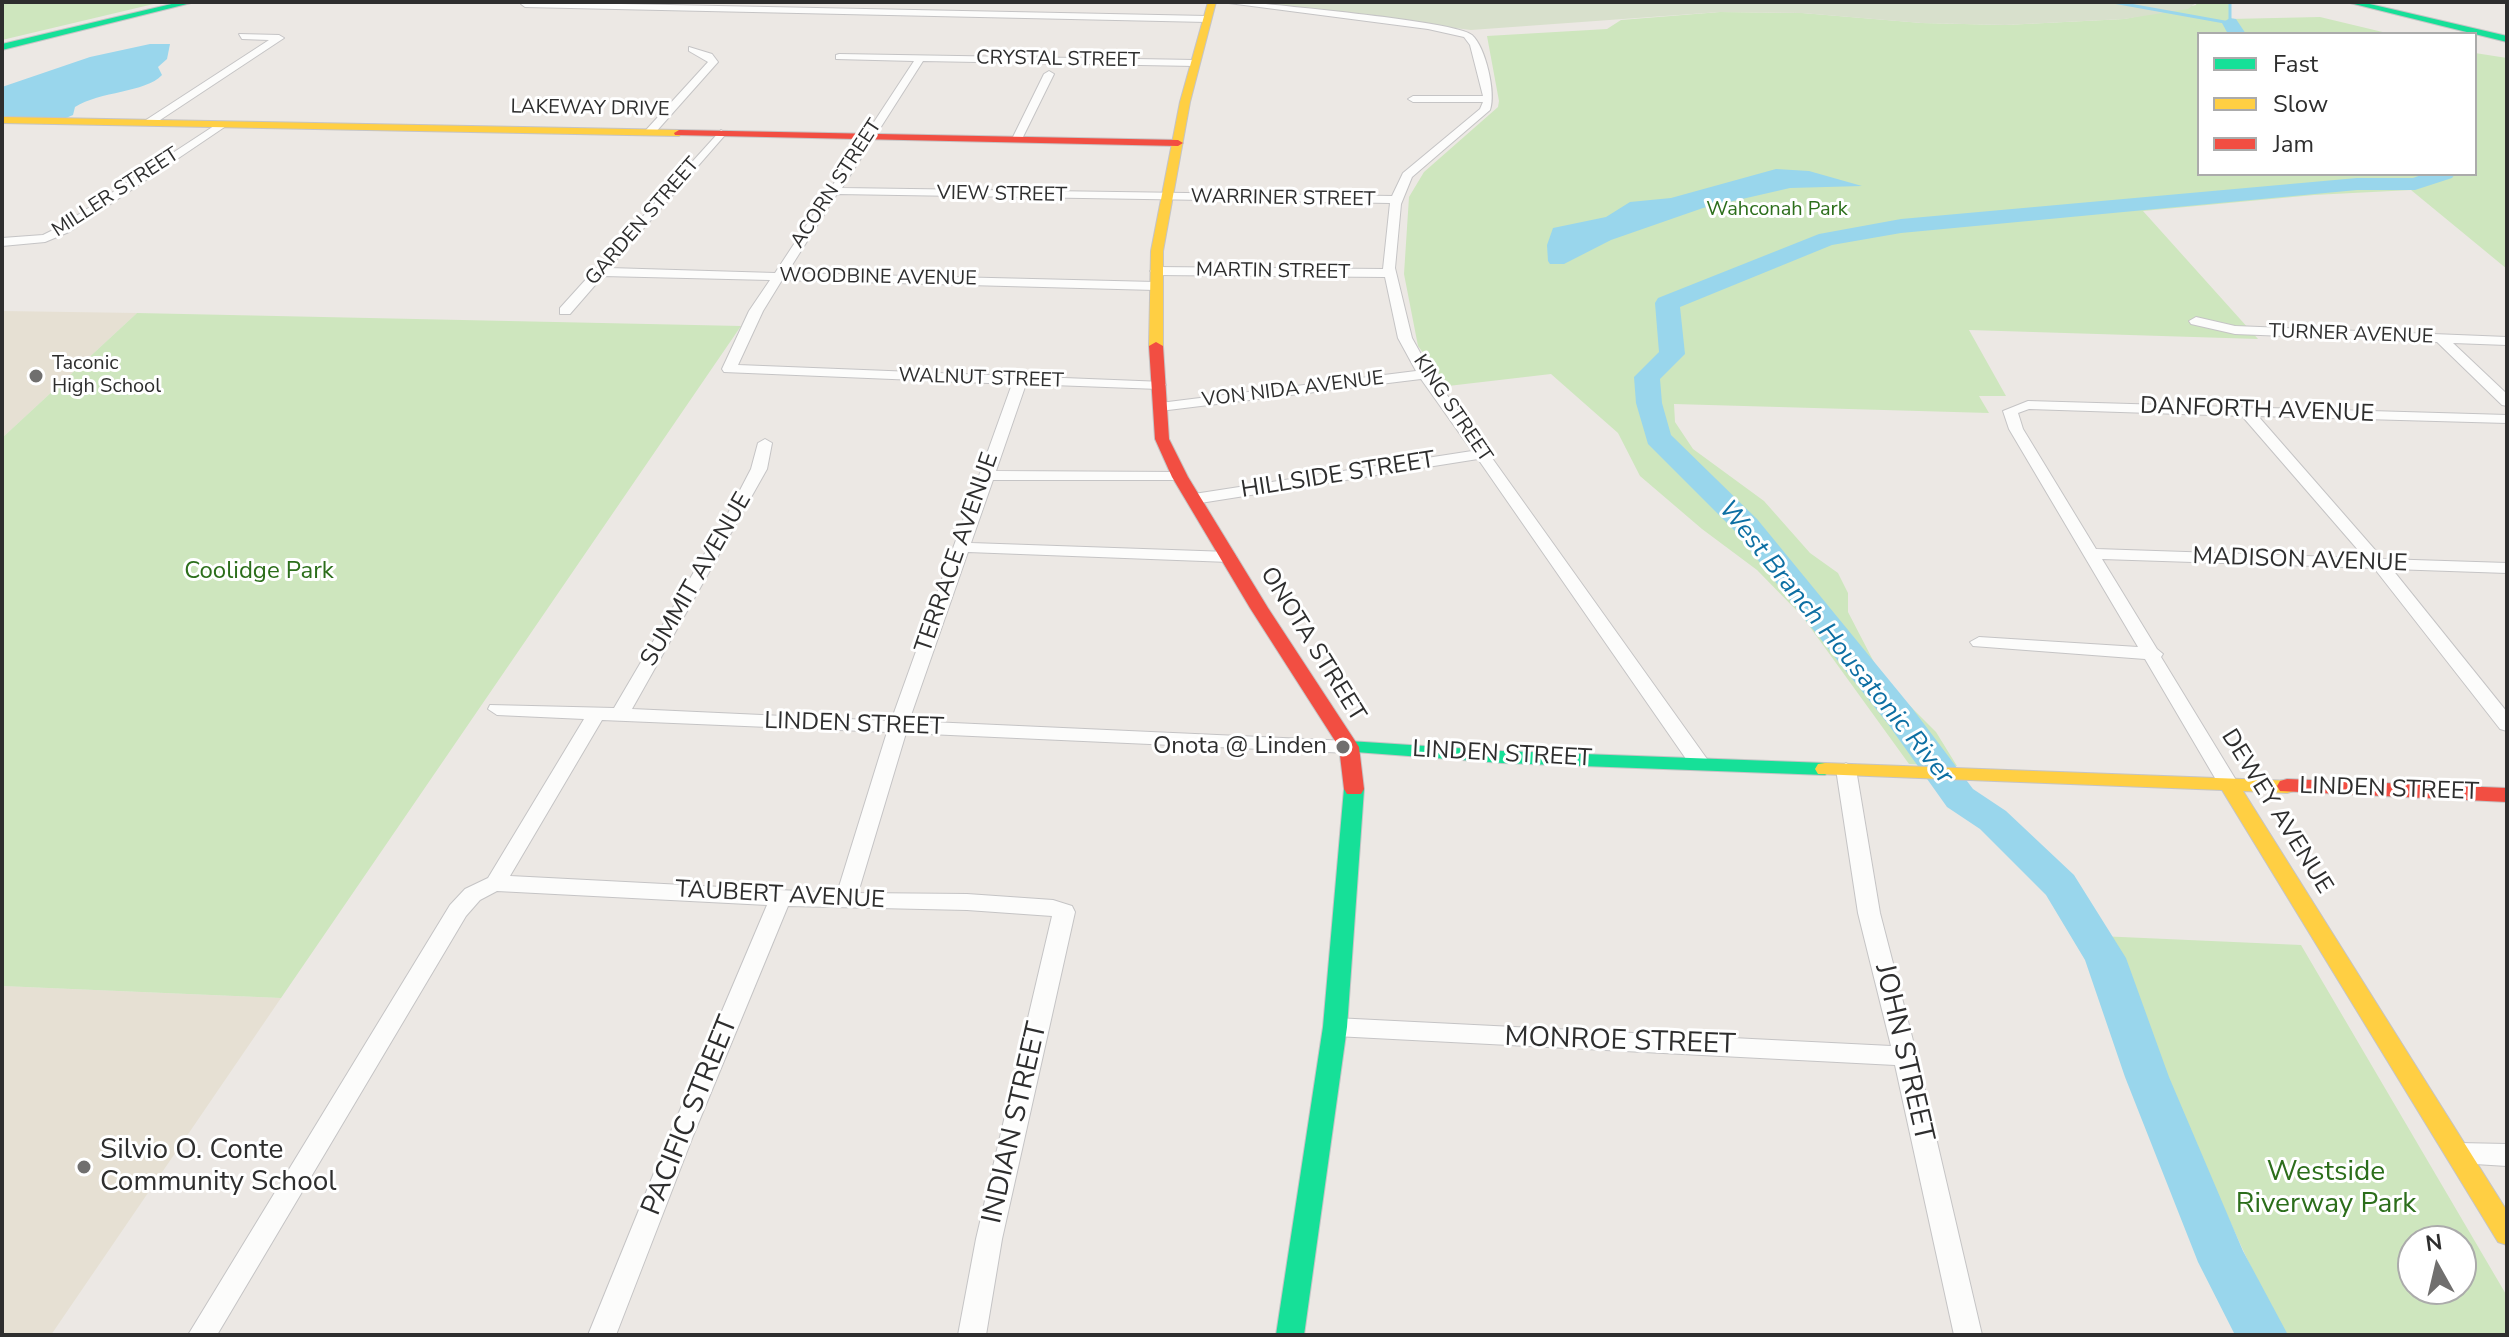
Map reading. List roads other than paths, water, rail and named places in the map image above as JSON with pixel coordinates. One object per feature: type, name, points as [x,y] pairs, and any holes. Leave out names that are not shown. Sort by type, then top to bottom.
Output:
[{"type":"street","points":[[2,47],[191,2]]},
{"type":"street","points":[[1225,2],[1473,33],[1489,99],[1413,99]]},
{"type":"street","points":[[2350,2],[2507,39]]},
{"type":"street","points":[[525,4],[1210,11]]},
{"type":"street","name":"ONOTA STREET","points":[[1210,11],[1178,143],[1155,278],[1162,439],[1180,477],[1349,747],[1355,781],[1335,1027],[1290,1335]]},
{"type":"street","points":[[150,122],[279,38],[242,36]]},
{"type":"street","points":[[650,132],[713,62],[709,56],[692,49]]},
{"type":"street","name":"CRYSTAL STREET","points":[[839,57],[1195,63]]},
{"type":"street","name":"ACORN STREET","points":[[803,373],[729,369],[755,313],[921,57]]},
{"type":"street","points":[[1017,139],[1049,74]]},
{"type":"street","name":"KING STREET","points":[[1489,99],[1485,110],[1407,175],[1397,200],[1391,237],[1390,273],[1405,338],[1425,374],[1700,764]]},
{"type":"street","name":"LAKEWAY DRIVE","points":[[2,120],[1178,143]]},
{"type":"street","name":"MILLER STREET","points":[[2,242],[45,238],[65,229],[224,124]]},
{"type":"street","name":"GARDEN STREET","points":[[565,311],[721,133]]},
{"type":"street","name":"VIEW STREET","points":[[835,191],[1168,198]]},
{"type":"street","name":"WARRINER STREET","points":[[1168,198],[1273,196],[1397,200]]},
{"type":"street","name":"WOODBINE AVENUE","points":[[601,272],[1155,278]]},
{"type":"street","name":"MARTIN STREET","points":[[1155,278],[1390,273]]},
{"type":"street","name":"TURNER AVENUE","points":[[2196,321],[2235,330],[2507,341]]},
{"type":"street","points":[[2440,338],[2507,402]]},
{"type":"street","name":"WALNUT STREET","points":[[803,373],[1159,385]]},
{"type":"street","name":"VON NIDA AVENUE","points":[[1160,407],[1425,374]]},
{"type":"street","name":"TERRACE AVENUE","points":[[845,900],[898,727],[1020,380]]},
{"type":"street","name":"DANFORTH AVENUE","points":[[2010,412],[2015,407],[2028,405],[2507,419]]},
{"type":"street","points":[[2245,410],[2378,563],[2507,725]]},
{"type":"street","name":"DEWEY AVENUE","points":[[2010,412],[2016,429],[2154,654],[2229,785],[2507,1234]]},
{"type":"street","name":"SUMMIT AVENUE","points":[[620,714],[733,519],[759,469],[765,443]]},
{"type":"street","name":"HILLSIDE STREET","points":[[1194,499],[1483,454]]},
{"type":"street","points":[[985,475],[1180,477]]},
{"type":"street","points":[[960,547],[1229,557]]},
{"type":"street","name":"MADISON AVENUE","points":[[2093,554],[2507,568]]},
{"type":"street","points":[[1979,642],[2154,654]]},
{"type":"street","name":"LINDEN STREET","points":[[497,709],[1700,764],[2507,795]]},
{"type":"street","points":[[202,1335],[458,908],[475,890],[495,883],[597,713]]},
{"type":"street","name":"JOHN STREET","points":[[1846,769],[1869,913],[1968,1335]]},
{"type":"street","name":"TAUBERT AVENUE","points":[[495,883],[781,898],[967,902],[1053,908],[1064,912]]},
{"type":"street","name":"PACIFIC STREET","points":[[602,1335],[781,898]]},
{"type":"street","name":"INDIAN STREET","points":[[972,1335],[989,1239],[1064,912]]},
{"type":"street","name":"MONROE STREET","points":[[1335,1027],[1905,1056]]},
{"type":"street","points":[[2459,1153],[2507,1155]]},
{"type":"water","points":[[150,44],[170,44],[167,59],[158,67],[162,75],[154,81],[85,102],[75,107],[73,115],[66,118],[2,117],[2,87],[90,57]]},
{"type":"water","points":[[1776,169],[1809,171],[1862,186],[1790,188],[1703,208],[1611,240],[1564,264],[1550,264],[1548,261],[1547,245],[1553,228],[1606,217],[1630,202],[1671,198]]},
{"type":"waterway","points":[[2113,2],[2230,23],[2230,2]]},
{"type":"waterway","name":"West Branch Housatonic River","points":[[2230,23],[2236,32]]},
{"type":"waterway","name":"West Branch Housatonic River","points":[[2262,1335],[2223,1262],[2147,1077],[2105,958],[2060,885],[1993,820],[1960,798],[1900,716],[1746,525],[1658,438],[1649,403],[1647,377],[1672,354],[1667,303],[1827,239],[1901,226],[2357,184],[2415,184],[2439,176]]},
{"type":"place","name":"Taconic High School","points":[[36,376]]},
{"type":"place","name":"Onota @ Linden","points":[[1343,747]]},
{"type":"place","name":"Silvio O. Conte Community School","points":[[84,1167]]},
{"type":"park label","name":"Wahconah Park","points":[[1777,210]]},
{"type":"park label","name":"Coolidge Park","points":[[259,572]]},
{"type":"park label","name":"Westside Riverway Park","points":[[2326,1189]]}]
